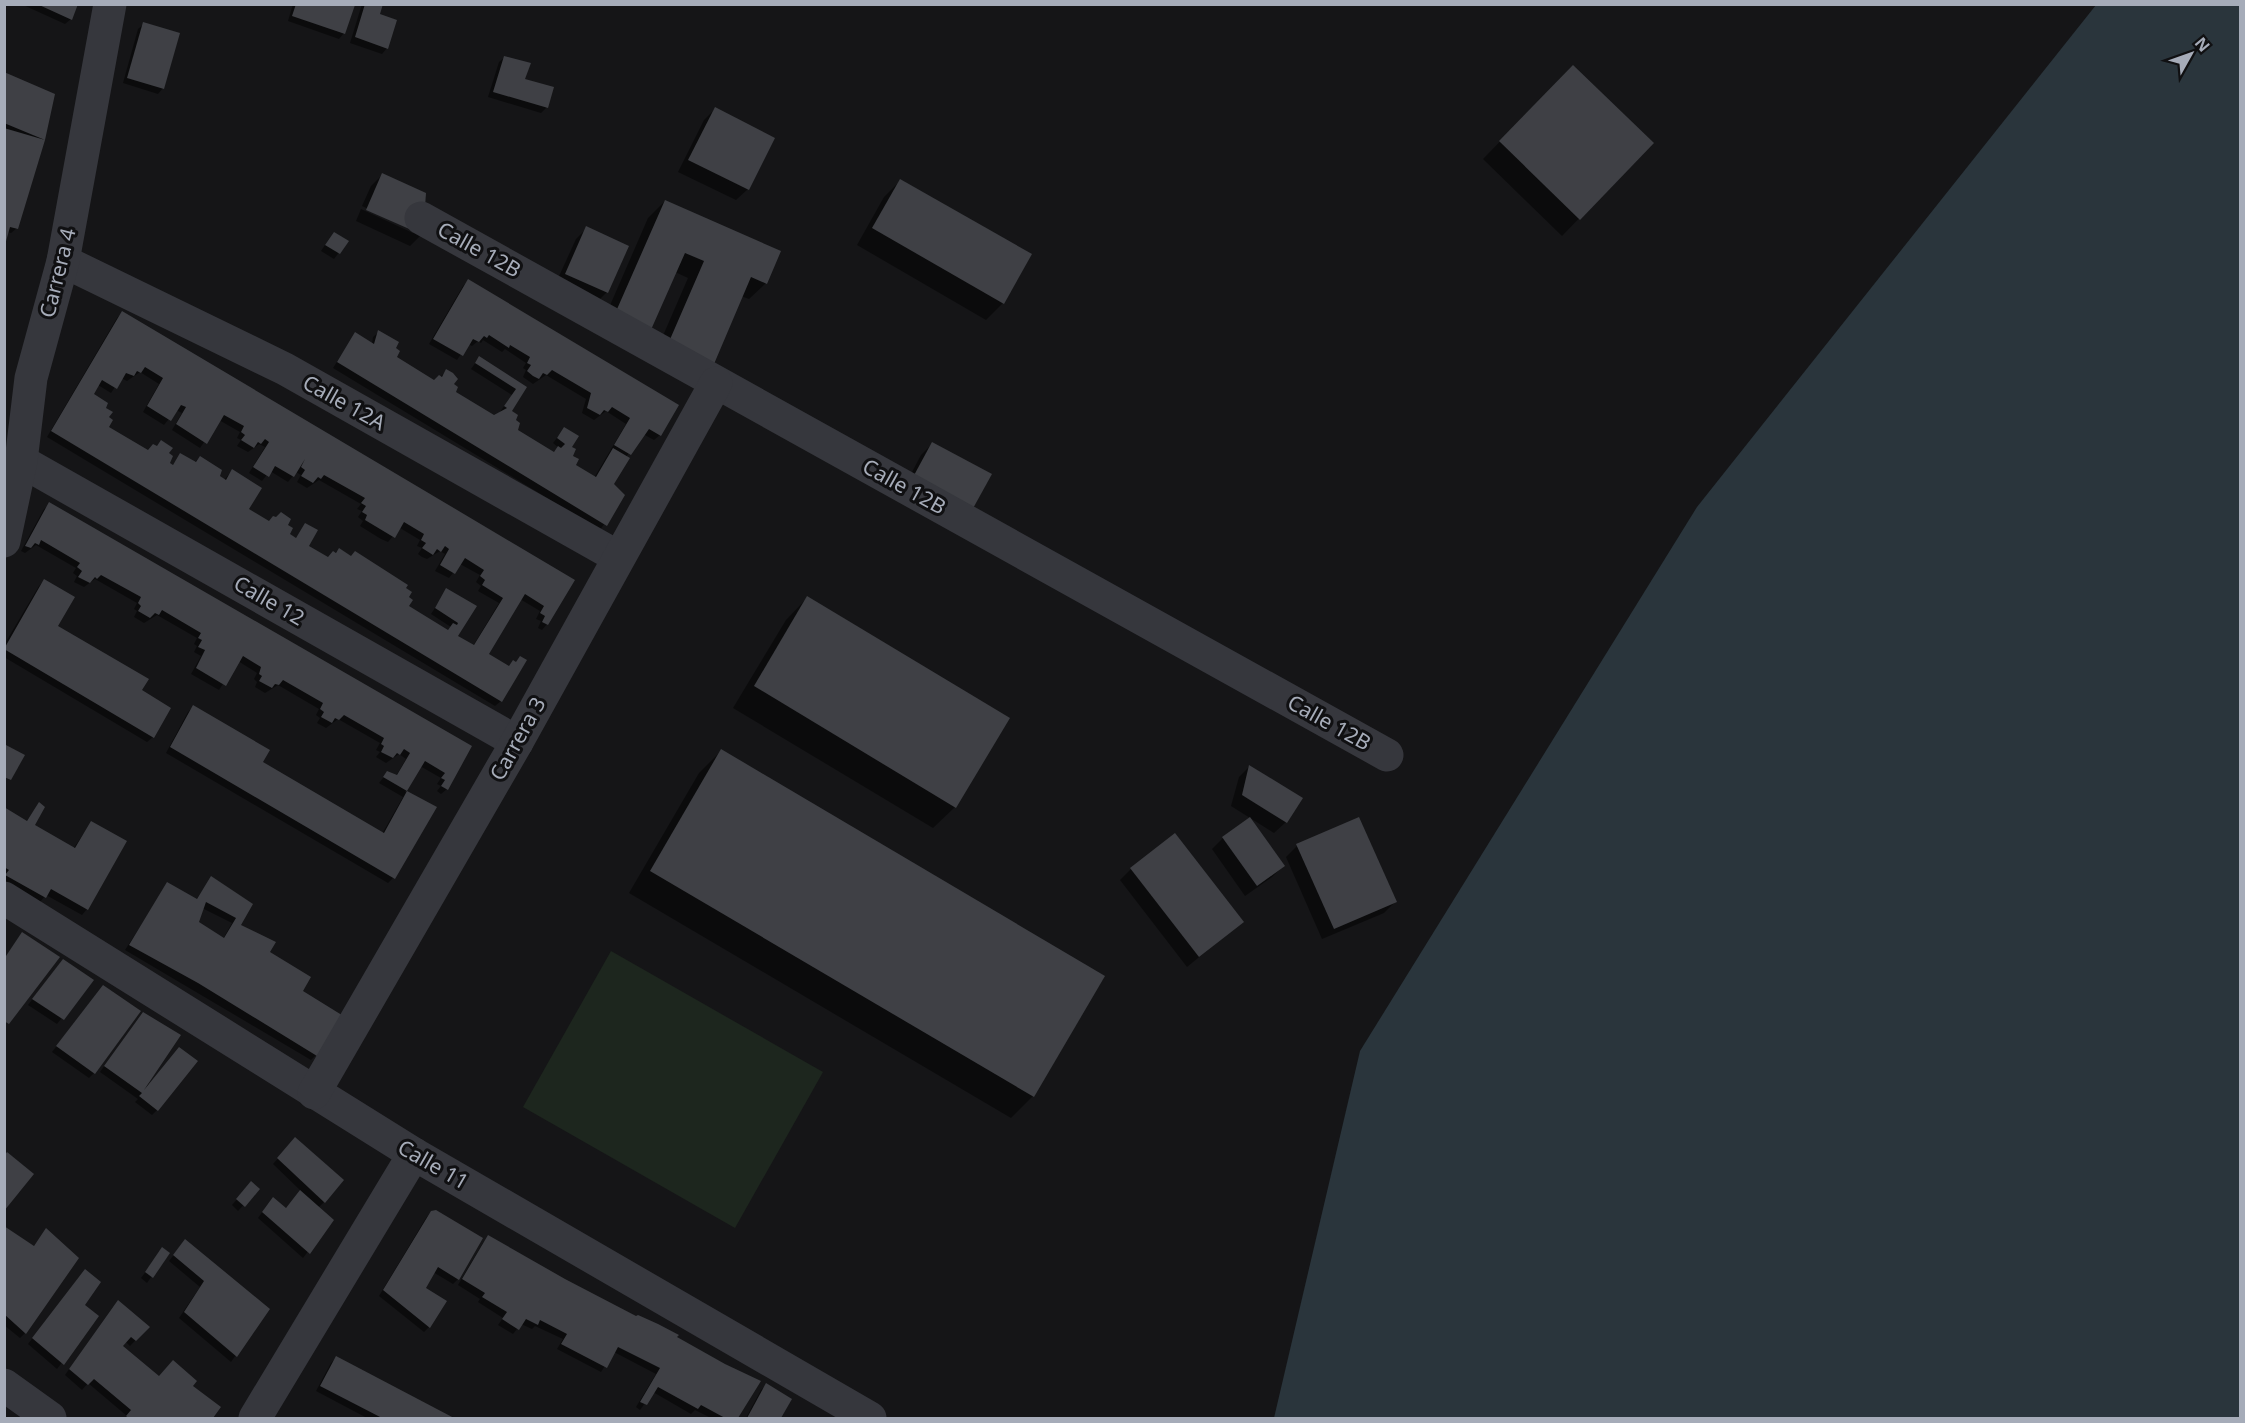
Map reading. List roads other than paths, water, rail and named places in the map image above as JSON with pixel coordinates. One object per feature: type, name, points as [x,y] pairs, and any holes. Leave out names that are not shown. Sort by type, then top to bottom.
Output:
[{"type":"street","name":"Carrera 4","points":[[4,541],[21,460],[18,375],[63,261],[110,4]]},
{"type":"street","name":"Calle 12B","points":[[421,218],[1387,755]]},
{"type":"street","name":"Calle 12A","points":[[63,261],[285,369],[618,557]]},
{"type":"street","name":"Carrera 3","points":[[314,1093],[517,742],[716,382]]},
{"type":"street","name":"Calle 12","points":[[21,460],[517,742]]},
{"type":"street","name":"Calle 11","points":[[4,898],[414,1154],[870,1419]]},
{"type":"street","points":[[255,1419],[414,1154]]},
{"type":"street","points":[[4,1385],[50,1419]]}]
